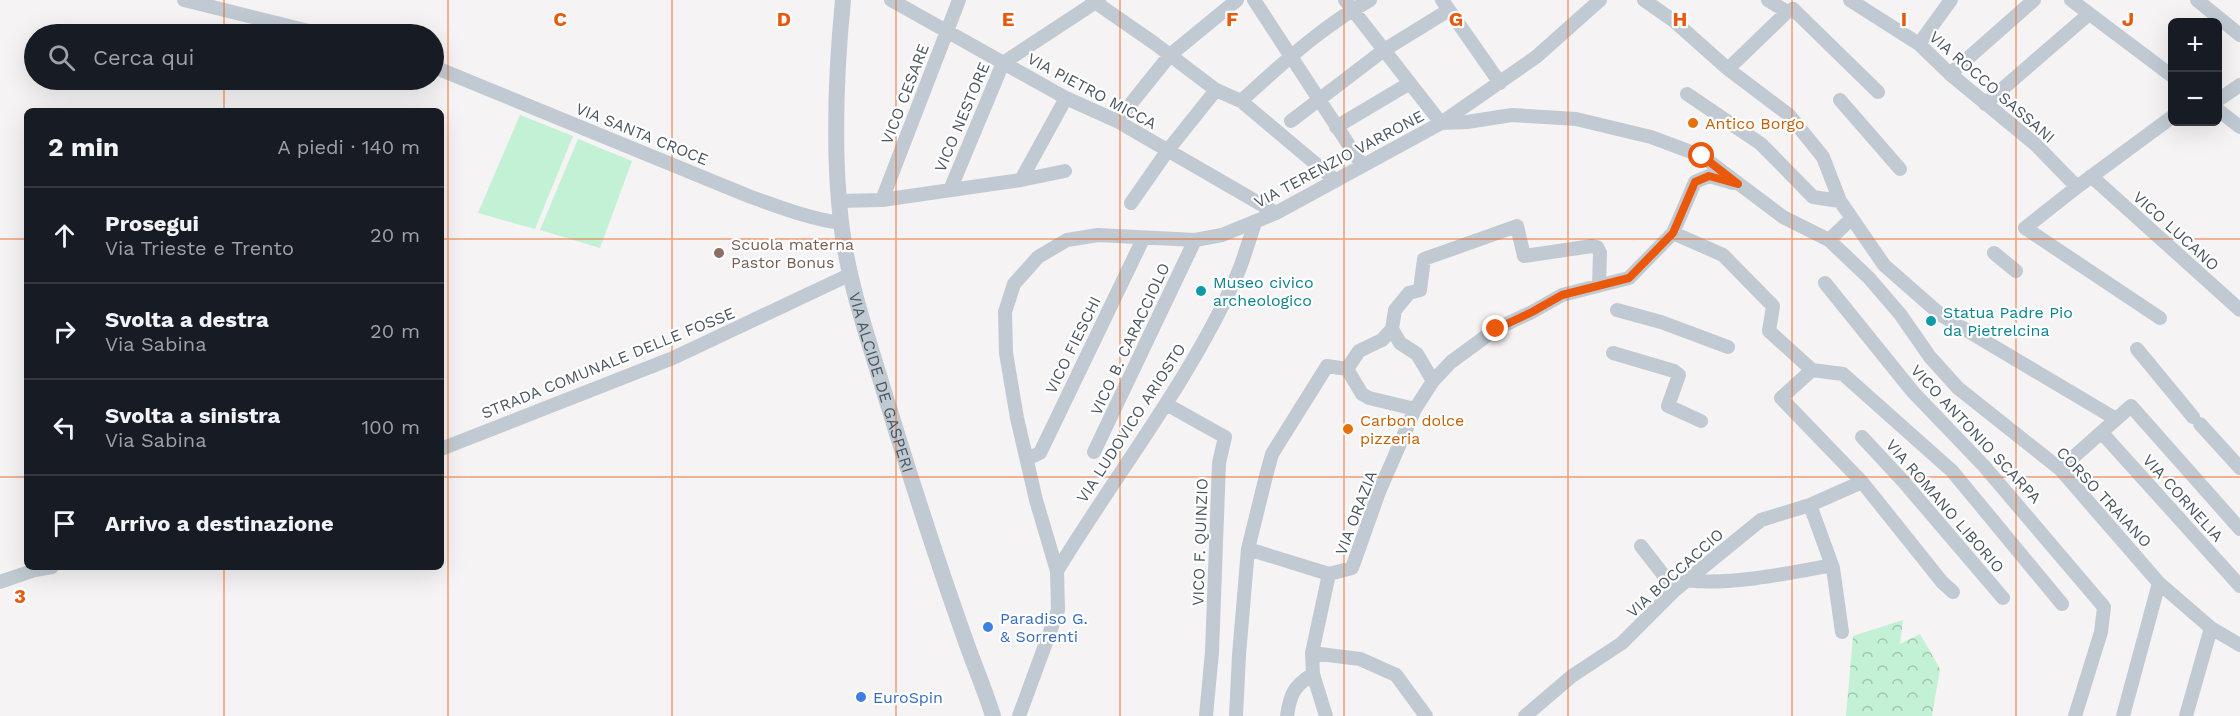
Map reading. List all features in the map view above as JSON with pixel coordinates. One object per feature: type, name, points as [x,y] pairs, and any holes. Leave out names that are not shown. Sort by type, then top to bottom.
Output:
[{"type":"street","points":[[184,0],[281,24]]},
{"type":"street","name":"VIA ALCIDE DE GASPERI","points":[[843,0],[835,144],[841,223],[851,274],[866,333],[915,491],[993,716]]},
{"type":"street","name":"VIA PIETRO MICCA","points":[[891,0],[1066,98],[1117,121],[1276,213]]},
{"type":"street","name":"VICO CESARE","points":[[882,200],[959,0]]},
{"type":"street","points":[[1117,121],[1170,55],[1237,0]]},
{"type":"street","points":[[1254,0],[1362,165]]},
{"type":"street","points":[[1241,101],[1349,5],[1370,0]]},
{"type":"street","name":"VIA TERENZIO VARRONE","points":[[1019,716],[1058,610],[1057,571],[1036,500],[1017,418],[1006,353],[1005,312],[1014,284],[1038,257],[1067,240],[1098,235],[1195,240],[1222,235],[1276,213],[1441,123],[1536,57],[1599,0]]},
{"type":"street","points":[[1644,0],[1674,21],[1728,69],[1789,115],[1823,157],[1840,201],[1884,265],[1941,315],[2116,419]]},
{"type":"street","points":[[1768,0],[1787,12]]},
{"type":"street","points":[[1919,44],[1950,0]]},
{"type":"street","points":[[1950,74],[2034,0]]},
{"type":"street","points":[[2071,0],[2168,73]]},
{"type":"street","points":[[2197,0],[2240,35]]},
{"type":"street","points":[[1095,1],[1216,90],[1241,101],[1335,180]]},
{"type":"street","name":"VICO NESTORE","points":[[950,190],[1003,63],[1095,1]]},
{"type":"street","name":"VIA ROCCO SASSANI","points":[[1858,2],[1919,44],[1950,74],[2035,144],[2077,187]]},
{"type":"street","points":[[1349,5],[1441,123]]},
{"type":"street","points":[[1291,122],[1446,5],[1500,83]]},
{"type":"street","points":[[1728,69],[1787,12],[1793,9],[1878,93]]},
{"type":"street","points":[[1985,104],[2090,14]]},
{"type":"street","name":"VIA SANTA CROCE","points":[[444,71],[751,196],[799,213],[841,223]]},
{"type":"street","points":[[1336,127],[1410,83]]},
{"type":"street","points":[[2222,97],[2240,85]]},
{"type":"street","points":[[1131,203],[1168,150],[1216,90]]},
{"type":"street","points":[[1687,94],[1761,144],[1813,197],[1840,201]]},
{"type":"street","points":[[1021,180],[1066,98]]},
{"type":"street","points":[[1840,100],[1900,169]]},
{"type":"street","points":[[2222,114],[2240,128]]},
{"type":"street","name":"CORSO TRAIANO","points":[[1441,123],[1467,122],[1512,115],[1576,119],[1652,137],[1702,156],[1783,217],[1829,240],[1869,278],[1900,314],[1930,357],[1958,388],[2060,469],[2159,583],[2211,628],[2237,639]]},
{"type":"street","points":[[2160,318],[2025,228],[2168,120]]},
{"type":"street","points":[[839,201],[882,200],[1021,180],[1065,171]]},
{"type":"street","points":[[1738,184],[1709,176],[1695,182],[1673,233],[1723,255],[1773,306],[1769,332],[1812,370],[1843,374],[1952,471],[2062,604]]},
{"type":"street","name":"VICO LUCANO","points":[[2091,176],[2240,310]]},
{"type":"street","points":[[1829,240],[1851,219]]},
{"type":"street","name":"VIA LUDOVICO ARIOSTO","points":[[1057,571],[1094,510],[1166,404],[1200,345],[1237,274],[1255,223]]},
{"type":"street","points":[[1347,369],[1359,351],[1382,340],[1392,329],[1395,310],[1409,293],[1420,290],[1424,259],[1517,226],[1524,256],[1592,246],[1597,248],[1599,285]]},
{"type":"street","name":"VIA ORAZIA","points":[[1330,715],[1313,674],[1312,653],[1329,574],[1352,568],[1379,492],[1415,409],[1433,381],[1451,362],[1496,329],[1562,295],[1629,278],[1673,233]]},
{"type":"street","name":"VICO FIESCHI","points":[[1027,459],[1040,453],[1143,239]]},
{"type":"street","name":"VICO B. CARACCIOLO","points":[[1094,452],[1195,240]]},
{"type":"street","points":[[1994,254],[2016,271]]},
{"type":"street","points":[[1869,278],[1884,265]]},
{"type":"street","name":"STRADA COMUNALE DELLE FOSSE","points":[[444,448],[673,358],[851,274]]},
{"type":"street","name":"VICO ANTONIO SCARPA","points":[[1825,283],[1913,392],[1984,466],[2104,607],[2101,632],[2075,716]]},
{"type":"street","points":[[1900,314],[1918,293]]},
{"type":"street","points":[[1617,310],[1661,322],[1728,347]]},
{"type":"street","points":[[1392,329],[1400,343],[1417,354],[1433,381]]},
{"type":"street","points":[[2137,349],[2240,468]]},
{"type":"street","points":[[1613,353],[1674,371],[1679,375],[1668,406],[1701,421]]},
{"type":"street","points":[[1236,716],[1248,549],[1272,454],[1327,366],[1347,369]]},
{"type":"street","points":[[1347,369],[1362,394],[1369,398],[1415,409]]},
{"type":"street","points":[[1812,370],[1781,398],[1862,482],[1942,582],[1953,592]]},
{"type":"street","name":"VICO F. QUINZIO","points":[[1166,404],[1225,437],[1219,464],[1212,652],[1206,716]]},
{"type":"street","points":[[2060,469],[2130,406],[2240,529]]},
{"type":"street","name":"VIA CORNELIA","points":[[2102,433],[2240,586]]},
{"type":"street","name":"VIA ROMANO LIBORIO","points":[[1862,437],[1903,481],[2003,598]]},
{"type":"street","name":"VIA BOCCACCIO","points":[[1526,716],[1572,676],[1622,643],[1676,590],[1761,520],[1810,506],[1862,482]]},
{"type":"street","points":[[1810,506],[1832,565],[1842,632]]},
{"type":"street","points":[[1641,546],[1676,590]]},
{"type":"street","points":[[1248,549],[1329,574]]},
{"type":"street","points":[[1688,580],[1706,583],[1832,565]]},
{"type":"street","points":[[0,582],[35,570]]},
{"type":"street","points":[[2123,716],[2159,583]]},
{"type":"street","points":[[2186,716],[2211,628]]},
{"type":"street","points":[[1312,653],[1360,659],[1396,675],[1426,716]]},
{"type":"street","points":[[1287,716],[1289,701],[1294,689],[1313,674]]},
{"type":"green space","points":[[520,115],[573,136],[535,229],[478,213]]},
{"type":"green space","points":[[578,139],[632,161],[600,248],[540,230]]},
{"type":"green space","points":[[1903,620],[1900,644],[1920,634],[1940,669],[1932,716],[1846,716],[1853,636]]},
{"type":"place","name":"Antico Borgo","points":[[1693,123]]},
{"type":"place","name":"Scuola materna Pastor Bonus","points":[[719,253]]},
{"type":"place","name":"Museo civico archeologico","points":[[1201,291]]},
{"type":"place","name":"Statua Padre Pio da Pietrelcina","points":[[1931,321]]},
{"type":"place","name":"Carbon dolce pizzeria","points":[[1348,429]]},
{"type":"place","name":"Paradiso G. & Sorrenti","points":[[988,627]]},
{"type":"place","name":"EuroSpin","points":[[861,697]]},
{"type":"route","points":[[1496,329],[1562,295],[1629,278],[1673,233],[1695,182],[1709,176],[1738,184],[1702,156]]}]
